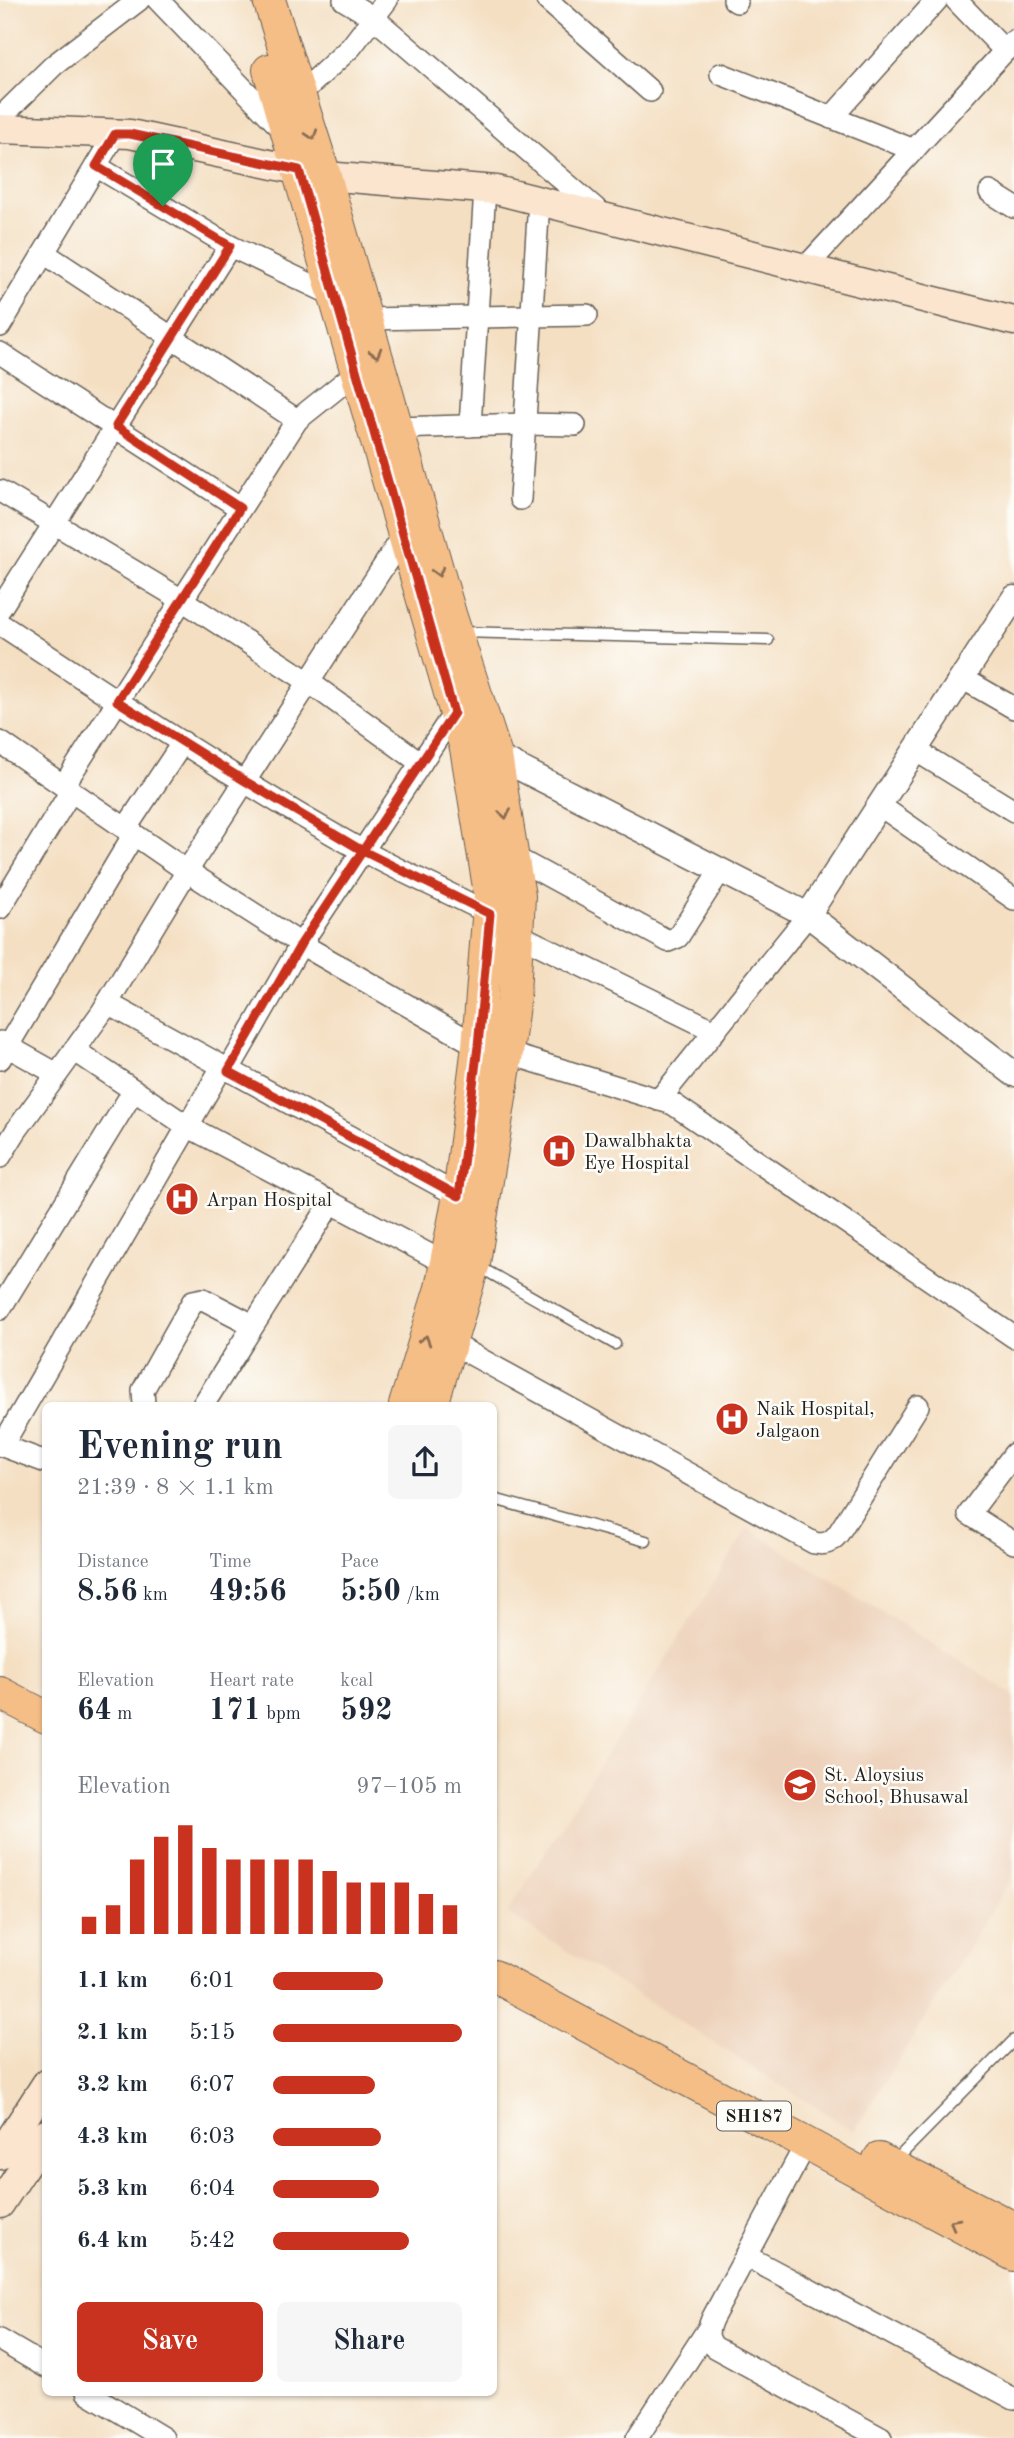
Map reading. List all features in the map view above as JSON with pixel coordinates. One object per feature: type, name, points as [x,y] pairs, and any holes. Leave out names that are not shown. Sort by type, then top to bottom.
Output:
[{"type":"main road","points":[[248,0],[289,137],[312,173],[366,319],[456,632],[496,756],[519,896],[517,934],[459,1196],[460,1264],[406,1402]]},
{"type":"main road","points":[[269,0],[299,95],[335,296],[466,748],[490,893],[493,1050],[460,1264],[451,1343],[433,1402]]},
{"type":"main road","points":[[0,129],[130,134],[312,173],[485,189],[1014,321]]},
{"type":"main road","points":[[0,1693],[42,1715]]},
{"type":"main road","points":[[0,1713],[42,1735]]},
{"type":"main road","name":"SH187","points":[[497,1958],[1014,2228]]},
{"type":"main road","name":"SH187","points":[[497,1978],[1014,2255]]},
{"type":"main road","points":[[0,2203],[10,2166],[42,2093]]},
{"type":"main road","points":[[10,2166],[42,2138]]},
{"type":"street","points":[[0,118],[54,65],[139,0]]},
{"type":"street","points":[[158,0],[289,137]]},
{"type":"street","points":[[344,0],[374,18],[607,218]]},
{"type":"street","points":[[299,95],[345,53],[387,0]]},
{"type":"street","points":[[547,0],[650,91]]},
{"type":"street","points":[[831,118],[937,0]]},
{"type":"street","points":[[805,268],[1009,46],[956,0]]},
{"type":"street","points":[[721,74],[914,150]]},
{"type":"street","points":[[0,326],[115,134]]},
{"type":"street","points":[[96,166],[230,246],[335,296]]},
{"type":"street","points":[[470,426],[485,189]]},
{"type":"street","points":[[990,192],[1014,207]]},
{"type":"street","points":[[520,499],[539,201]]},
{"type":"street","points":[[0,609],[230,246]]},
{"type":"street","points":[[44,253],[297,420]]},
{"type":"street","points":[[366,319],[587,316]]},
{"type":"street","points":[[0,354],[240,508]]},
{"type":"street","points":[[0,908],[117,701],[297,420],[356,372]]},
{"type":"street","points":[[397,428],[575,425]]},
{"type":"street","points":[[0,491],[182,600],[309,682],[421,763]]},
{"type":"street","points":[[0,1157],[107,1003],[187,871],[403,536]]},
{"type":"street","points":[[659,1100],[807,915],[1014,599]]},
{"type":"street","points":[[0,624],[117,701],[363,851],[490,914]]},
{"type":"street","points":[[962,678],[1014,708]]},
{"type":"street","points":[[42,1461],[1,1446],[187,1126],[301,944],[454,713]]},
{"type":"street","points":[[57,1074],[3,1049],[183,742]]},
{"type":"street","points":[[915,750],[1014,811]]},
{"type":"street","points":[[4,753],[67,788],[187,871],[301,944],[493,1050],[673,1104],[1014,1337]]},
{"type":"street","points":[[496,756],[807,915],[1014,1074]]},
{"type":"street","points":[[879,806],[1014,899]]},
{"type":"street","points":[[512,856],[668,941],[678,937],[720,871]]},
{"type":"street","points":[[517,934],[715,1031]]},
{"type":"street","points":[[107,1003],[459,1196]]},
{"type":"street","points":[[75,1050],[187,1126],[331,1203],[460,1264]]},
{"type":"street","points":[[0,1309],[134,1090]]},
{"type":"street","points":[[205,1402],[331,1203]]},
{"type":"street","points":[[144,1402],[143,1390],[193,1301],[203,1299],[253,1325]]},
{"type":"street","points":[[451,1343],[814,1543],[824,1545],[832,1542],[838,1534],[918,1406]]},
{"type":"street","points":[[1014,1454],[969,1514],[1014,1543]]},
{"type":"street","points":[[637,2438],[708,2329],[806,2144]]},
{"type":"street","points":[[746,2256],[1014,2399]]},
{"type":"street","points":[[708,2329],[708,2339],[715,2347],[881,2438]]},
{"type":"street","points":[[0,2340],[42,2365]]},
{"type":"street","points":[[94,2396],[163,2438]]},
{"type":"lane","points":[[456,632],[768,640]]},
{"type":"lane","points":[[460,1264],[615,1344]]},
{"type":"lane","points":[[497,1501],[646,1541]]},
{"type":"lane","points":[[891,2165],[1014,2040]]},
{"type":"shaded area","name":"St. Aloysius School, Bhusawal","points":[[748,1528],[1014,1695],[1014,1875],[854,2131],[507,1913]]},
{"type":"place","name":"Dawalbhakta Eye Hospital","points":[[559,1151]]},
{"type":"place","name":"Arpan Hospital","points":[[182,1199]]},
{"type":"place","name":"Naik Hospital, Jalgaon","points":[[732,1419]]},
{"type":"place","name":"St. Aloysius School, Bhusawal","points":[[800,1785]]},
{"type":"route","points":[[163,206],[96,166],[115,134],[130,134],[299,170],[454,713],[363,851],[301,944],[228,1071],[459,1196],[478,1046],[490,914],[363,851],[117,701],[240,508],[116,426],[230,246],[163,206]]}]
